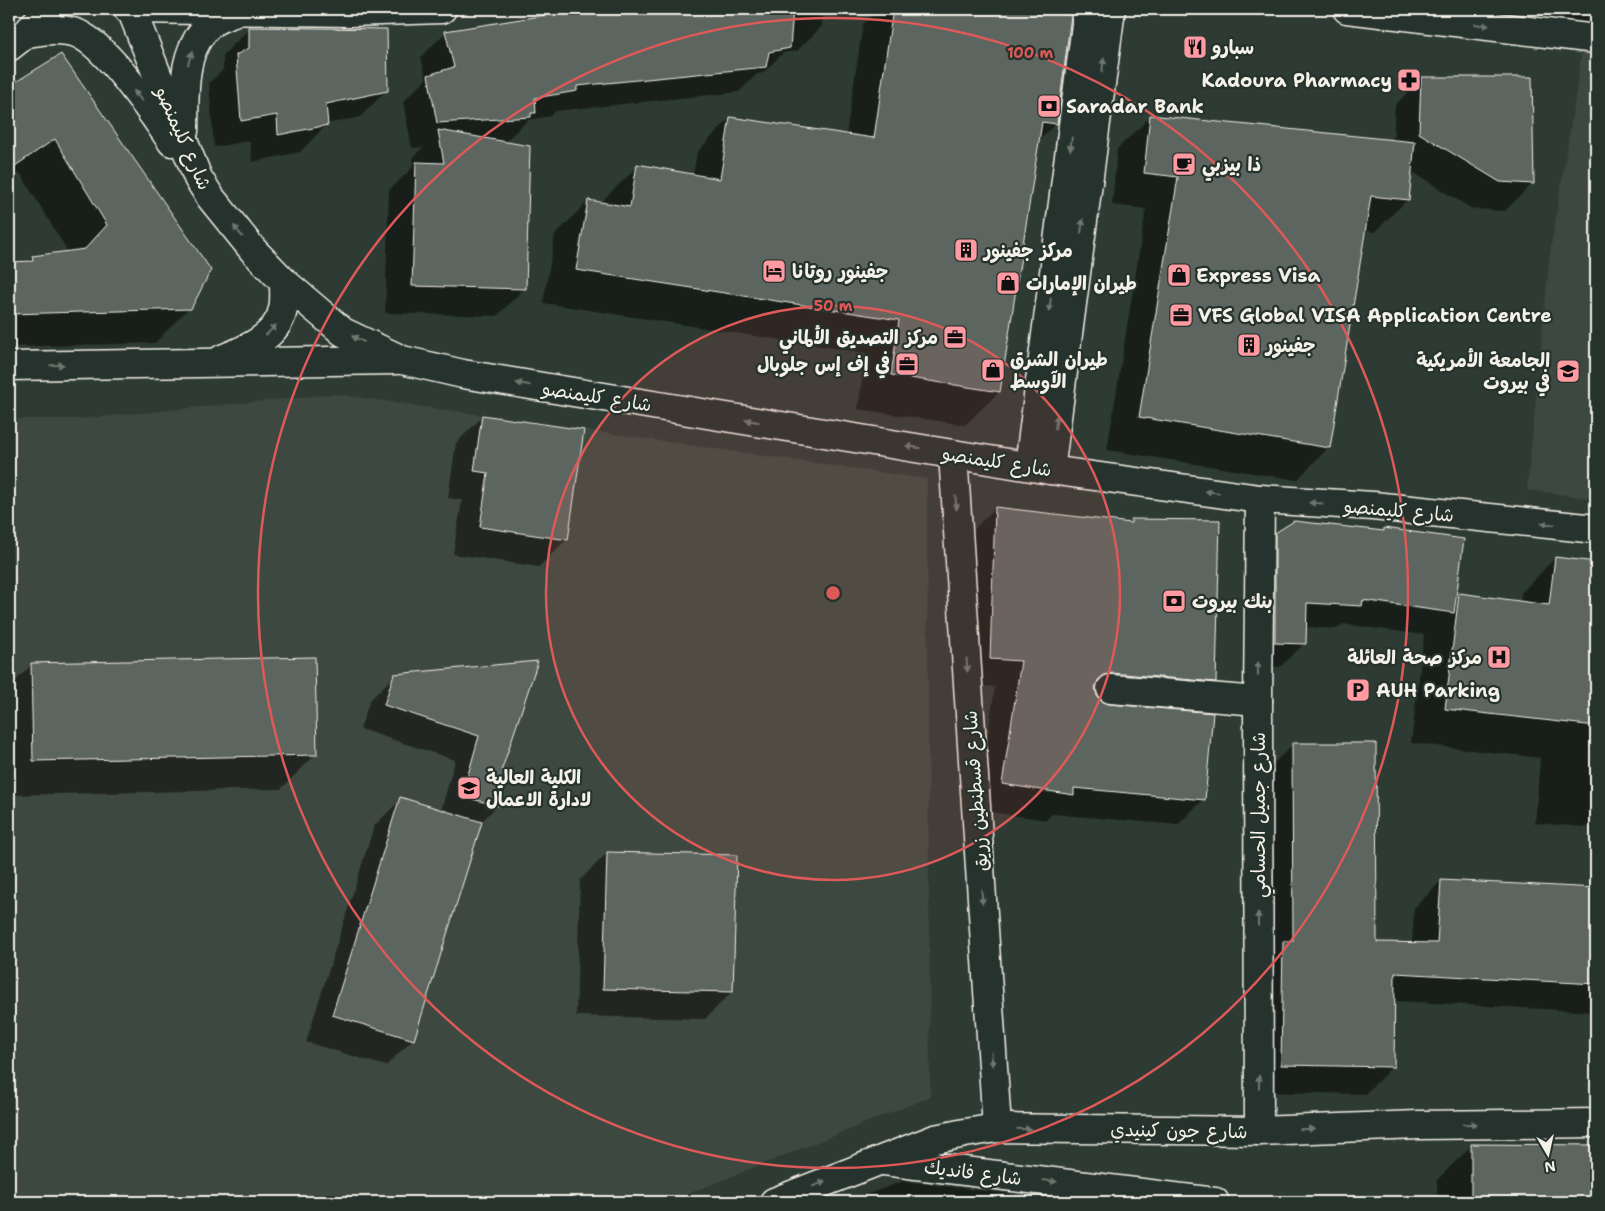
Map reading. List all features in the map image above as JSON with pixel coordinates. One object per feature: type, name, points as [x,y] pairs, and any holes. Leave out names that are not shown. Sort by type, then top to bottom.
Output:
[{"type":"street","points":[[18,40],[48,9]]},
{"type":"street","points":[[130,9],[242,9],[350,12],[442,9]]},
{"type":"street","name":"شارع كليمنصو","points":[[130,9],[198,178],[211,198],[247,242],[284,282],[343,332],[402,360],[463,374],[1039,468],[1260,499],[1373,506],[1596,529]]},
{"type":"street","points":[[183,141],[187,63],[195,40],[214,22],[242,9]]},
{"type":"street","points":[[1039,468],[1088,9]]},
{"type":"street","points":[[1039,468],[1111,9]]},
{"type":"street","points":[[1347,9],[1596,39]]},
{"type":"street","points":[[18,40],[53,29],[74,32],[90,40],[114,64],[158,121],[198,178]]},
{"type":"street","points":[[214,362],[247,349],[267,335],[278,324],[283,310],[284,282]]},
{"type":"street","name":"شارع كليمنصو","points":[[9,366],[402,360]]},
{"type":"street","name":"شارع قسطنطين زريق","points":[[953,454],[997,1128]]},
{"type":"street","name":"شارع جميل الحسامي","points":[[1259,1131],[1258,702],[1260,499]]},
{"type":"street","points":[[1111,689],[1258,702]]},
{"type":"street","name":"شارع جون كينيدي","points":[[774,1202],[935,1139],[997,1128],[1259,1131],[1419,1125],[1596,1123]]},
{"type":"street","name":"شارع فانديك","points":[[880,1160],[1215,1202]]},
{"type":"shaded area","name":"الجامعة الأمريكية في بيروت","points":[[1565,9],[1596,9],[1596,499],[1527,490],[1550,253],[1587,14]]},
{"type":"shaded area","name":"الكلية العالية لادارة الاعمال","points":[[335,394],[927,479],[930,1097],[668,1202],[32,1202],[9,1193],[9,419],[78,419]]},
{"type":"building","points":[[584,9],[793,9],[790,48],[769,52],[766,67],[577,86],[577,91],[535,98],[536,113],[531,113],[531,117],[437,123],[428,75],[454,67],[445,31]]},
{"type":"building","points":[[893,9],[1029,9],[1071,15],[1057,124],[1042,122],[1000,392],[891,375],[899,320],[576,270],[588,200],[630,207],[637,164],[720,179],[730,117],[874,138]]},
{"type":"building","points":[[249,27],[387,29],[388,91],[326,104],[328,125],[278,135],[277,115],[241,121],[236,55],[249,48]]},
{"type":"building","points":[[61,54],[211,270],[191,309],[9,314],[9,262],[33,261],[32,256],[85,249],[107,225],[55,139],[9,170],[9,86]]},
{"type":"building","points":[[1421,77],[1532,77],[1534,184],[1500,182],[1419,133]]},
{"type":"building","name":"جفينور","points":[[1150,115],[1415,142],[1409,200],[1371,196],[1330,448],[1139,417],[1178,177],[1144,173]]},
{"type":"building","points":[[438,130],[530,146],[526,289],[412,286],[416,162],[444,163]]},
{"type":"building","points":[[482,415],[584,430],[568,540],[480,527],[488,473],[474,471]]},
{"type":"building","points":[[995,507],[1131,523],[1131,519],[1220,520],[1216,682],[1112,673],[1104,675],[1098,680],[1095,688],[1097,696],[1102,702],[1109,704],[1213,713],[1205,800],[1074,788],[1074,795],[1002,784],[1021,661],[990,659]]},
{"type":"building","points":[[1294,521],[1384,531],[1384,528],[1464,539],[1454,613],[1363,600],[1362,606],[1307,603],[1306,644],[1275,643],[1275,533]]},
{"type":"building","points":[[1555,557],[1596,562],[1596,726],[1445,709],[1459,593],[1549,605]]},
{"type":"building","points":[[315,657],[317,755],[33,761],[31,663]]},
{"type":"building","points":[[538,661],[502,769],[508,771],[498,806],[462,796],[479,736],[384,705],[394,674]]},
{"type":"building","points":[[1292,743],[1376,743],[1377,942],[1437,943],[1441,880],[1596,888],[1596,984],[1395,973],[1394,1067],[1281,1065],[1283,941],[1293,941]]},
{"type":"building","points":[[400,797],[482,822],[414,1040],[332,1015]]},
{"type":"building","points":[[607,852],[737,855],[733,992],[603,989]]},
{"type":"building","points":[[1471,1144],[1596,1145],[1596,1202],[1471,1202]]},
{"type":"place","name":"سبارو","points":[[1195,47]]},
{"type":"place","name":"Kadoura Pharmacy","points":[[1409,80]]},
{"type":"place","name":"Saradar Bank","points":[[1049,106]]},
{"type":"place","name":"ذا بيزبي","points":[[1184,164]]},
{"type":"place","name":"مركز جفينور","points":[[966,250]]},
{"type":"place","name":"جفينور روتانا","points":[[774,271]]},
{"type":"place","name":"Express Visa","points":[[1179,275]]},
{"type":"place","name":"طيران الإمارات","points":[[1008,283]]},
{"type":"place","name":"VFS Global VISA Application Centre","points":[[1181,315]]},
{"type":"place","name":"مركز التصديق الألماني","points":[[955,337]]},
{"type":"place","name":"جفينور","points":[[1249,345]]},
{"type":"place","name":"في إف إس جلوبال","points":[[907,364]]},
{"type":"place","name":"طيران الشرق الآوسط","points":[[993,370]]},
{"type":"place","name":"الجامعة الأمريكية في بيروت","points":[[1568,371]]},
{"type":"place","name":"بنك بيروت","points":[[1174,601]]},
{"type":"place","name":"مركز صحة العائلة","points":[[1499,657]]},
{"type":"place","name":"AUH Parking","points":[[1358,690]]},
{"type":"place","name":"الكلية العالية لادارة الاعمال","points":[[469,788]]}]
